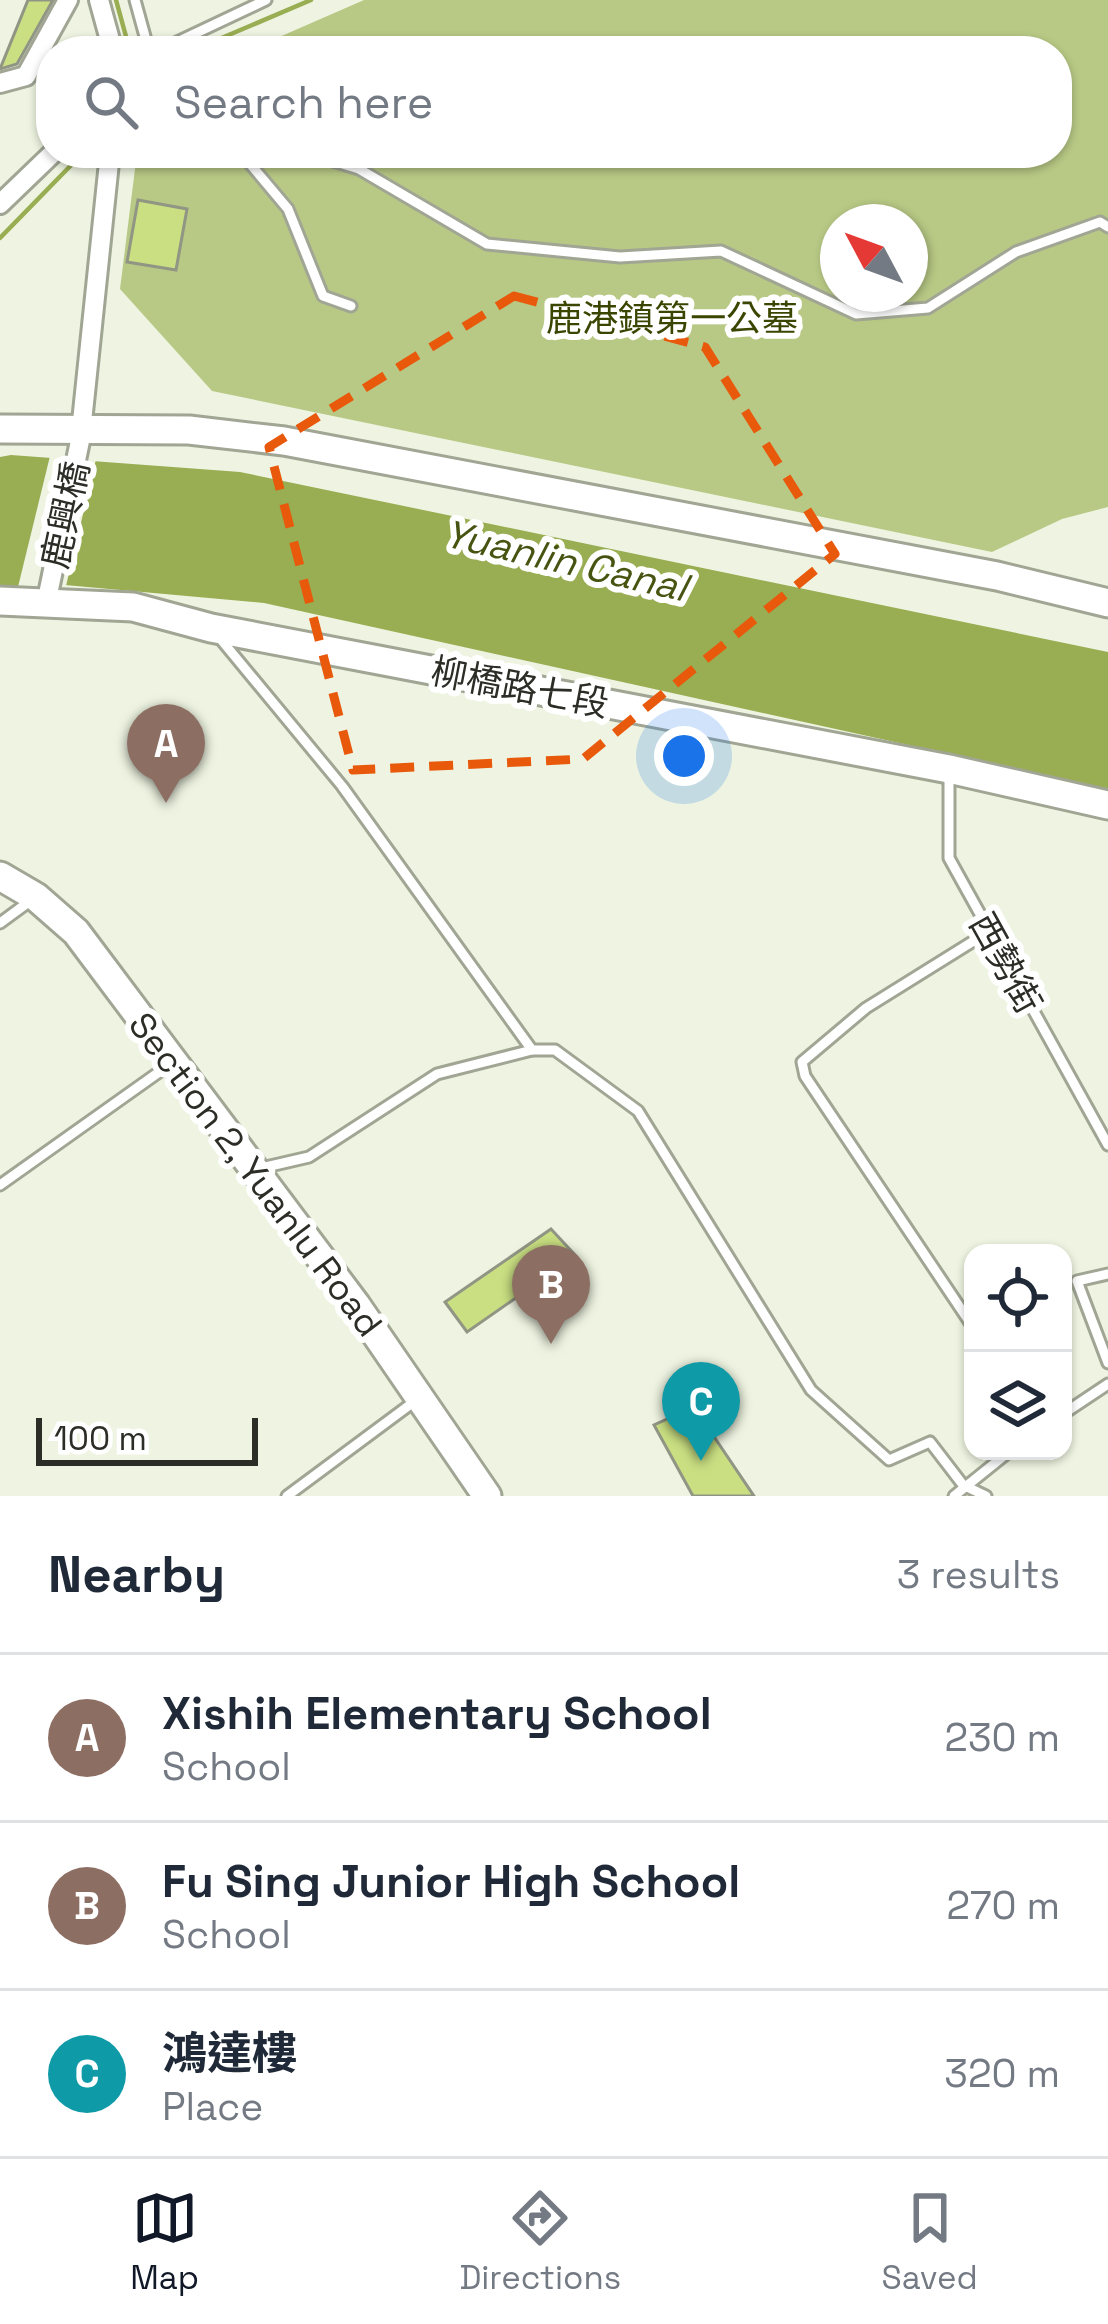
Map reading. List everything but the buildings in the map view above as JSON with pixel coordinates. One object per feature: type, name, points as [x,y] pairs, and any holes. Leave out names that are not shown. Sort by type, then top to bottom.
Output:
[{"type":"main road","points":[[0,429],[81,435],[189,430],[376,457],[997,576],[1108,603]]},
{"type":"main road","name":"柳橋路七段","points":[[0,601],[48,594],[133,607],[211,628],[949,769],[1108,805]]},
{"type":"main road","name":"Section 2, Yuanlu Road","points":[[0,876],[36,897],[76,932],[356,1305],[487,1496]]},
{"type":"street","points":[[48,36],[68,0]]},
{"type":"street","points":[[99,0],[109,36]]},
{"type":"street","points":[[0,83],[26,76],[36,58]]},
{"type":"street","points":[[0,204],[37,168]]},
{"type":"street","name":"鹿興橋","points":[[48,594],[81,435],[108,168]]},
{"type":"lane","points":[[135,0],[145,36]]},
{"type":"lane","points":[[190,36],[266,0]]},
{"type":"lane","points":[[254,168],[288,209],[323,296],[352,306]]},
{"type":"lane","points":[[356,168],[487,244],[620,257],[721,251],[856,314],[928,308],[1016,252],[1105,221]]},
{"type":"lane","points":[[211,628],[342,786],[532,1050]]},
{"type":"lane","name":"西勢街","points":[[949,769],[949,858],[1108,1145]]},
{"type":"lane","points":[[0,922],[36,897]]},
{"type":"lane","points":[[964,1314],[805,1076],[802,1062],[866,1008],[988,932]]},
{"type":"lane","points":[[252,1170],[309,1157],[437,1074],[532,1050],[555,1050],[638,1111],[812,1390],[889,1460],[930,1442],[963,1485],[986,1496]]},
{"type":"lane","points":[[0,1185],[174,1062]]},
{"type":"lane","points":[[1108,1274],[1077,1281],[1108,1363]]},
{"type":"lane","points":[[1072,1408],[1108,1384]]},
{"type":"lane","points":[[286,1496],[420,1398]]},
{"type":"lane","points":[[954,1496],[998,1460]]},
{"type":"highlighted area","points":[[514,296],[705,347],[835,554],[583,759],[353,770],[269,447]]},
{"type":"green space","name":"鹿港鎮第一公墓","points":[[364,0],[1108,0],[1108,507],[1062,519],[992,552],[212,391],[120,289],[135,168],[1072,168],[1072,36],[281,36]]},
{"type":"water","name":"Yuanlin Canal","points":[[0,457],[240,472],[1108,652],[1108,789],[264,603],[43,583],[0,589]]},
{"type":"pier","points":[[51,452],[97,455],[66,586],[17,591]]},
{"type":"waterway","points":[[116,0],[126,36]]},
{"type":"waterway","points":[[226,36],[311,0]]},
{"type":"waterway","points":[[0,238],[68,168]]},
{"type":"place","name":"Xishih Elementary School","points":[[166,803]]},
{"type":"place","name":"Fu Sing Junior High School","points":[[551,1344]]},
{"type":"place","name":"鴻達樓","points":[[701,1461]]}]
